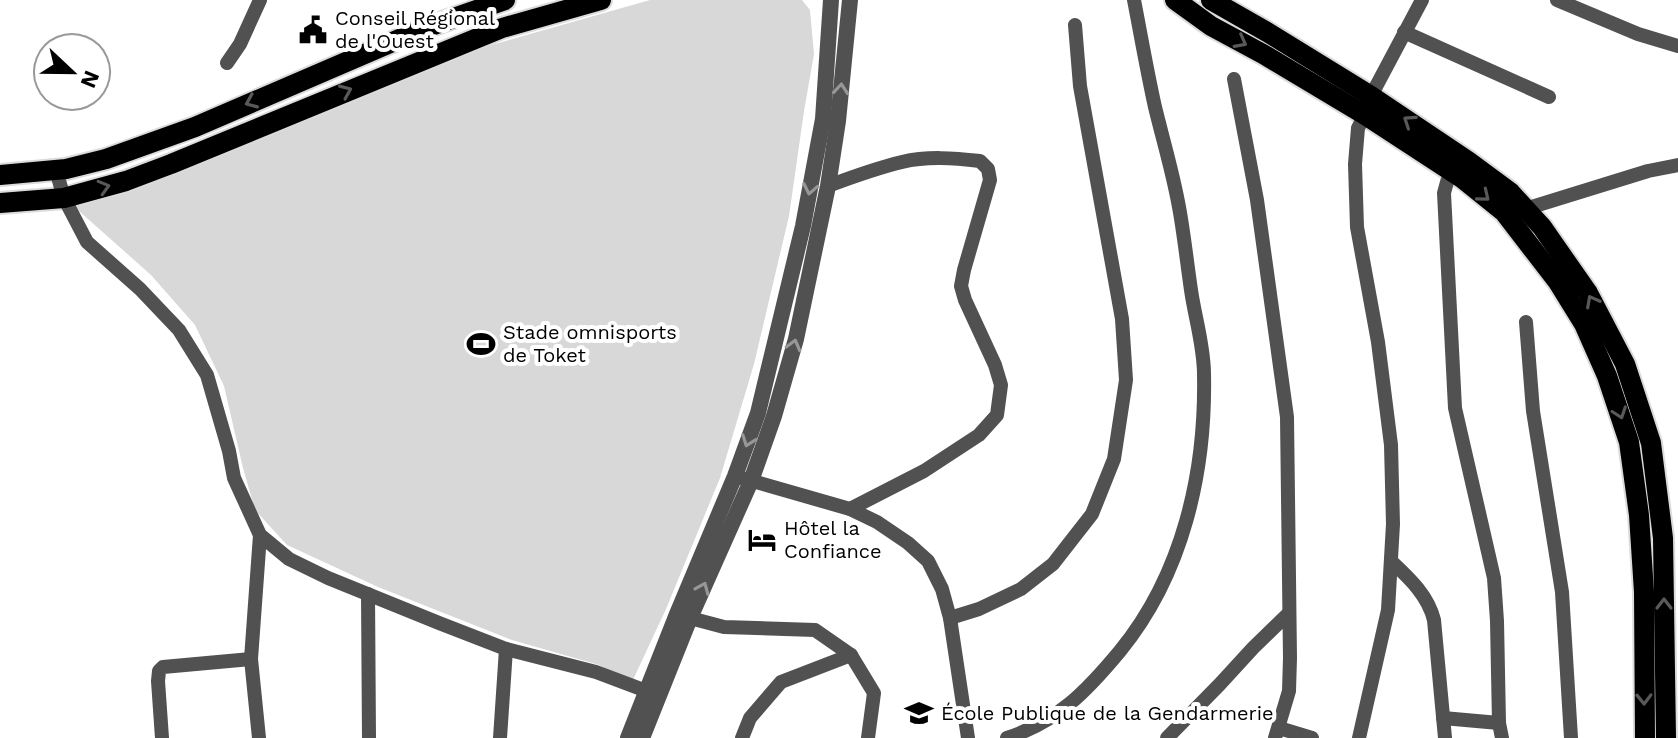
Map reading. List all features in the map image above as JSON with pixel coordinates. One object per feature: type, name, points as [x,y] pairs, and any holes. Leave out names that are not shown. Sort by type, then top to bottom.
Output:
[{"type":"main road","points":[[0,175],[56,170],[106,159],[195,127],[425,28],[505,0]]},
{"type":"main road","points":[[0,203],[64,198],[126,181],[502,28],[601,0]]},
{"type":"main road","points":[[1175,0],[1211,26],[1468,161],[1510,192],[1542,227],[1588,293],[1625,364],[1651,443],[1663,538],[1662,645],[1666,738]]},
{"type":"main road","points":[[1211,0],[1267,32],[1504,212],[1558,282],[1584,324],[1607,376],[1629,442],[1644,592],[1662,645],[1645,738]]},
{"type":"street","points":[[227,63],[240,44],[260,0]]},
{"type":"street","points":[[628,738],[690,618],[743,478],[803,226],[823,119],[831,0]]},
{"type":"street","points":[[642,738],[652,694],[743,478],[774,416],[796,339],[828,186],[850,0]]},
{"type":"street","points":[[1007,738],[1051,718],[1077,699],[1135,632],[1158,595],[1174,559],[1189,513],[1199,466],[1205,371],[1179,205],[1134,0]]},
{"type":"street","points":[[1359,738],[1388,610],[1393,524],[1391,445],[1378,342],[1357,227],[1355,164],[1358,128],[1422,0]]},
{"type":"street","points":[[1557,0],[1638,34],[1678,46]]},
{"type":"street","points":[[950,618],[979,609],[1021,589],[1053,564],[1092,514],[1114,459],[1126,380],[1122,319],[1080,86],[1075,25]]},
{"type":"street","points":[[1404,32],[1549,97]]},
{"type":"street","points":[[1234,79],[1257,200],[1287,417],[1289,691],[1277,733],[1312,738]]},
{"type":"street","points":[[828,186],[904,161],[934,158],[980,161],[988,169],[990,180],[961,286],[1001,385],[997,415],[979,435],[924,471],[850,509]]},
{"type":"street","points":[[1525,209],[1648,171],[1678,165]]},
{"type":"street","points":[[56,170],[64,198],[87,242],[140,289],[179,330],[207,375],[234,478],[260,535],[289,559],[328,578],[506,649],[596,672],[652,694]]},
{"type":"street","points":[[1443,718],[1500,730],[1494,578],[1455,408],[1444,193],[1452,172]]},
{"type":"street","points":[[1526,322],[1533,411],[1562,592],[1571,738]]},
{"type":"street","points":[[743,478],[850,509],[877,522],[928,561],[942,589],[950,618],[968,738]]},
{"type":"street","points":[[259,738],[251,659],[260,535]]},
{"type":"street","points":[[1391,561],[1408,577],[1431,609],[1445,738]]},
{"type":"street","points":[[368,594],[369,738]]},
{"type":"street","points":[[1167,738],[1289,613]]},
{"type":"street","points":[[690,618],[724,627],[815,630],[851,655],[874,693],[868,738]]},
{"type":"street","points":[[500,738],[506,649]]},
{"type":"street","points":[[742,738],[750,718],[781,682],[851,655]]},
{"type":"street","points":[[162,738],[158,681],[159,671],[163,667],[251,659]]},
{"type":"shaded area","name":"Stade omnisports de Toket","points":[[650,0],[802,0],[810,10],[814,54],[789,216],[754,364],[720,478],[632,682],[599,665],[512,640],[378,587],[287,545],[255,510],[224,386],[195,325],[151,275],[70,203],[467,52]]},
{"type":"place","name":"Conseil Régional de l'Ouest","points":[[313,30]]},
{"type":"place","name":"Stade omnisports de Toket","points":[[481,344]]},
{"type":"place","name":"Hôtel la Confiance","points":[[762,540]]},
{"type":"place","name":"École Publique de la Gendarmerie","points":[[919,713]]}]
